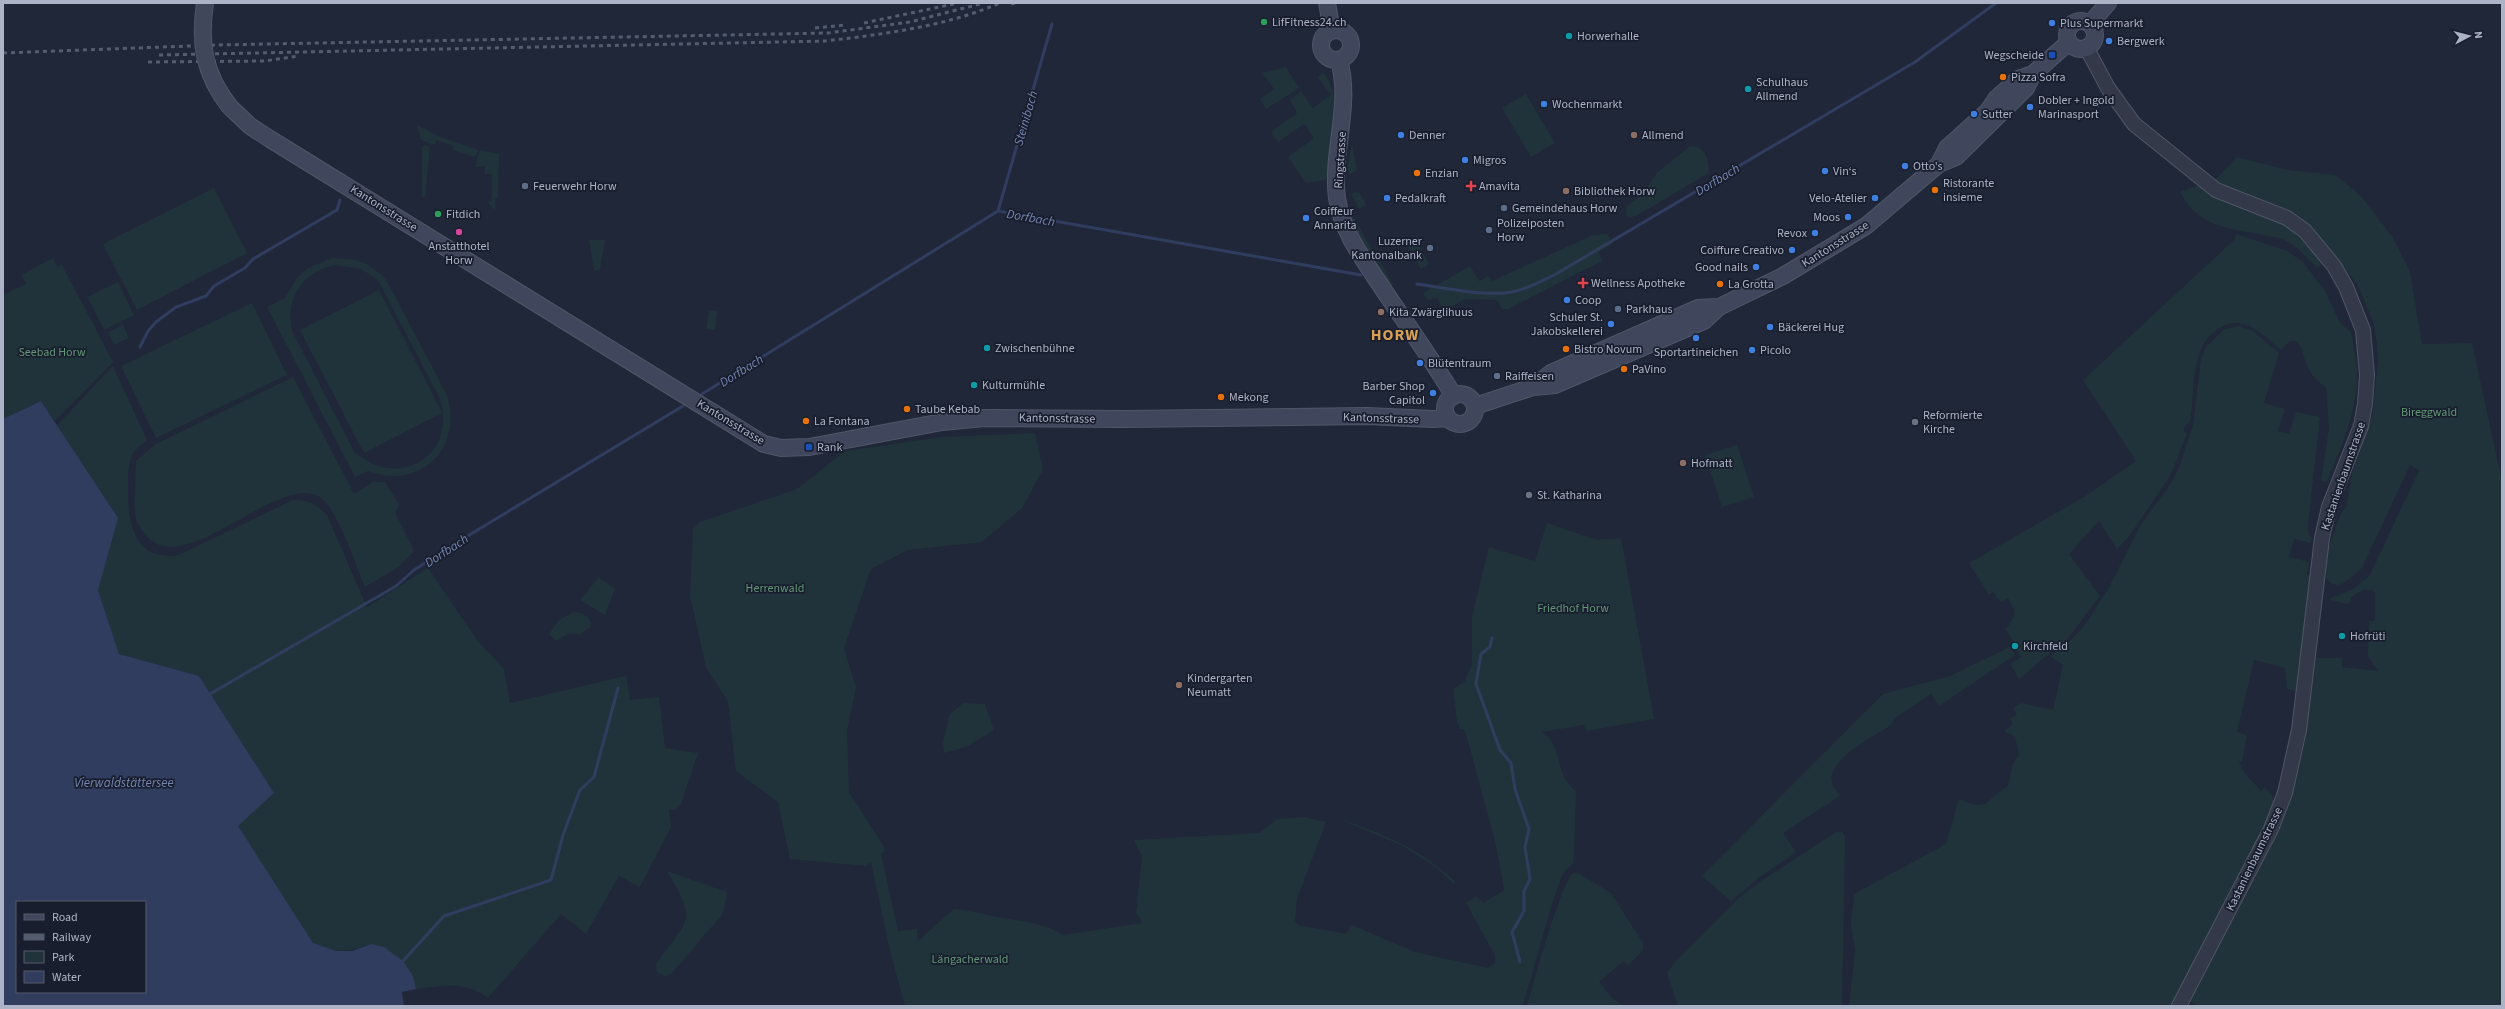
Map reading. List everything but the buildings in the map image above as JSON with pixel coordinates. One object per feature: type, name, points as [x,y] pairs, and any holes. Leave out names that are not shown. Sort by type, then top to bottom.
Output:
[{"type":"main road","name":"Kantonsstrasse","points":[[205,3],[202,32],[205,59],[217,90],[230,107],[250,126],[764,444],[781,448],[809,447],[942,422],[984,418],[1124,419],[1367,416],[1433,419],[1448,418]]},
{"type":"main road","name":"Ringstrasse","points":[[1327,3],[1332,31],[1323,38],[1321,48],[1326,56],[1339,60],[1343,83],[1343,119],[1336,185],[1344,222],[1366,263],[1454,396]]},
{"type":"main road","points":[[2090,24],[2108,3]]},
{"type":"main road","points":[[2080,21],[2090,24],[2094,37],[2092,43],[2086,47],[2074,47],[2069,42],[2067,35],[2070,25],[2080,21]]},
{"type":"main road","name":"Kantonsstrasse","points":[[1475,406],[1533,387],[1555,384],[1704,322],[1719,307],[1782,276],[1833,247],[1866,226],[1939,164],[1947,148],[1988,111],[1996,99],[2018,79],[2032,74],[2069,42]]},
{"type":"main road","points":[[1454,396],[1467,396],[1475,406],[1472,418],[1465,423],[1457,423],[1448,418],[1445,408],[1454,396]]},
{"type":"street","name":"Kastanienbaumstrasse","points":[[2086,47],[2108,88],[2134,124],[2216,190],[2287,218],[2305,231],[2334,266],[2346,287],[2360,317],[2366,350],[2366,396],[2361,426],[2329,507],[2322,538],[2299,730],[2285,793],[2271,828],[2179,1006]]},
{"type":"green space","points":[[1286,67],[1299,88],[1266,109],[1260,99],[1274,89],[1262,73]]},
{"type":"green space","points":[[1324,73],[1334,96],[1336,109],[1336,122],[1329,174],[1325,180],[1306,183],[1288,157],[1314,138],[1304,124],[1278,142],[1271,132],[1297,113],[1290,100],[1301,91],[1313,108],[1331,95],[1318,77]]},
{"type":"green space","points":[[1526,94],[1555,143],[1531,157],[1502,108]]},
{"type":"green space","points":[[417,125],[438,136],[478,150],[475,157],[453,150],[454,146],[436,140],[435,145],[421,140]]},
{"type":"green space","points":[[1352,144],[1357,170],[1351,174],[1346,172]]},
{"type":"green space","points":[[424,145],[430,147],[425,197],[422,197],[422,148]]},
{"type":"green space","points":[[1690,146],[1700,149],[1706,154],[1709,173],[1636,216],[1629,217],[1626,215],[1627,206],[1642,195],[1657,173]]},
{"type":"green space","points":[[480,150],[499,154],[498,198],[495,198],[495,210],[487,202],[492,201],[492,174],[485,174],[485,166],[475,167]]},
{"type":"green space","name":"Bireggwald","points":[[2237,157],[2287,170],[2335,175],[2359,194],[2392,236],[2410,272],[2422,344],[2472,343],[2502,481],[2502,1006],[2199,1006],[2190,1001],[2270,849],[2291,800],[2305,741],[2316,658],[2343,658],[2342,667],[2378,671],[2368,656],[2369,621],[2375,621],[2375,593],[2372,590],[2363,590],[2351,597],[2351,602],[2346,604],[2328,599],[2354,589],[2370,575],[2419,470],[2410,465],[2362,568],[2344,583],[2338,585],[2330,583],[2327,577],[2326,568],[2329,547],[2343,510],[2346,508],[2352,474],[2373,414],[2378,359],[2373,321],[2357,284],[2327,247],[2321,265],[2317,268],[2298,249],[2285,240],[2226,228],[2215,224],[2205,219],[2187,204],[2180,192],[2216,179]]},
{"type":"green space","points":[[214,188],[247,253],[137,310],[103,244]]},
{"type":"green space","points":[[1355,192],[1360,193],[1366,205],[1359,209],[1351,194]]},
{"type":"green space","points":[[1350,211],[1375,254],[1369,257],[1347,212]]},
{"type":"green space","points":[[1608,234],[1612,244],[1599,252],[1602,261],[1508,309],[1502,309],[1497,300],[1465,299],[1444,311],[1437,298],[1427,300],[1423,293],[1470,266],[1479,281],[1488,276],[1492,281],[1593,235]]},
{"type":"green space","points":[[2236,234],[2287,251],[2303,262],[2325,291],[2340,323],[2351,332],[2357,369],[2355,398],[2348,427],[2327,482],[2321,481],[2329,428],[2326,388],[2311,373],[2299,344],[2296,341],[2290,341],[2281,350],[2253,328],[2246,325],[2238,323],[2221,327],[2210,335],[2203,345],[2198,357],[2195,370],[2190,422],[2185,426],[2184,431],[2187,434],[2170,476],[2130,535],[2117,549],[2099,521],[2069,554],[2100,596],[2069,637],[2019,679],[2010,664],[2021,657],[2006,629],[2012,621],[2014,614],[2013,607],[2008,598],[2001,602],[1993,592],[1989,595],[1969,563],[2084,497],[2136,461],[2083,380],[2234,240]]},
{"type":"green space","points":[[1415,239],[1429,264],[1421,269],[1407,245]]},
{"type":"green space","points":[[589,240],[605,240],[600,269],[594,271]]},
{"type":"green space","name":"Seebad Horw","points":[[53,258],[57,267],[62,265],[113,362],[55,421],[41,401],[3,419],[3,295],[26,284],[21,275]]},
{"type":"green space","points":[[332,258],[352,259],[367,264],[385,278],[447,395],[451,414],[449,432],[443,448],[433,460],[420,470],[404,475],[387,476],[368,471],[355,477],[267,307],[285,298],[296,279],[308,268]],"holes":[[[335,265],[361,269],[378,280],[440,399],[443,419],[440,437],[432,451],[420,462],[405,468],[388,468],[371,463],[354,451],[292,331],[290,319],[291,308],[298,288],[305,280],[323,268]]]},
{"type":"green space","points":[[1379,260],[1393,285],[1389,287],[1373,264]]},
{"type":"green space","points":[[118,282],[134,315],[104,330],[87,297]]},
{"type":"green space","points":[[379,290],[442,413],[364,453],[300,330]]},
{"type":"green space","points":[[252,303],[287,375],[156,438],[121,366]]},
{"type":"green space","points":[[709,311],[717,311],[715,330],[706,329]]},
{"type":"green space","points":[[123,325],[129,338],[114,345],[108,332]]},
{"type":"green space","points":[[2238,326],[2253,331],[2279,353],[2264,403],[2285,409],[2278,431],[2289,434],[2296,412],[2320,417],[2308,523],[2308,534],[2312,538],[2311,543],[2294,539],[2289,557],[2309,562],[2307,575],[2310,575],[2310,587],[2298,692],[2287,689],[2285,668],[2254,660],[2237,732],[2247,735],[2242,761],[2239,761],[2243,771],[2261,791],[2265,787],[2272,795],[2274,803],[2263,832],[2182,989],[2172,1006],[1849,1006],[1855,951],[1851,923],[1854,894],[1946,844],[1959,799],[1975,805],[1985,804],[2008,785],[2013,764],[2019,755],[2015,736],[2004,732],[2013,724],[2010,719],[2017,714],[2013,708],[2021,703],[2053,710],[2063,665],[2050,656],[2071,640],[2084,626],[2108,589],[2140,526],[2169,486],[2179,468],[2193,425],[2201,359],[2206,347],[2223,330]]},
{"type":"green space","points":[[113,366],[147,440],[132,454],[128,476],[128,505],[133,529],[137,539],[144,547],[153,553],[164,556],[179,555],[293,500],[307,501],[315,505],[327,515],[367,607],[428,568],[477,640],[504,669],[510,703],[626,676],[630,700],[659,697],[665,748],[698,753],[681,804],[675,810],[669,809],[671,827],[640,887],[619,876],[586,934],[561,914],[488,998],[478,992],[461,986],[416,989],[413,976],[371,944],[350,950],[336,950],[315,944],[289,909],[237,826],[274,793],[199,676],[119,654],[98,590],[117,518],[57,425]]},
{"type":"green space","points":[[293,377],[354,494],[373,482],[385,482],[399,504],[395,513],[414,551],[400,566],[365,587],[352,553],[334,514],[321,498],[303,493],[281,498],[206,537],[182,545],[162,546],[145,534],[138,525],[135,512],[136,461],[156,444]]},
{"type":"green space","points":[[1035,433],[1043,470],[1022,508],[982,542],[908,550],[871,569],[844,648],[856,688],[847,730],[849,792],[886,850],[881,854],[898,931],[917,929],[918,941],[954,909],[1037,924],[1063,935],[1143,923],[1136,913],[1142,856],[1134,840],[1259,833],[1277,819],[1304,817],[1326,822],[1297,899],[1295,921],[1298,925],[1346,934],[1352,925],[1415,952],[1488,968],[1495,962],[1495,955],[1466,903],[1476,896],[1483,903],[1504,890],[1496,845],[1468,741],[1464,729],[1460,729],[1457,721],[1453,689],[1465,681],[1472,664],[1472,616],[1489,547],[1535,561],[1547,523],[1597,540],[1621,538],[1654,719],[1586,731],[1584,725],[1541,732],[1548,737],[1553,744],[1564,776],[1576,791],[1574,855],[1573,864],[1563,873],[1552,904],[1524,1002],[1521,1005],[905,1006],[890,951],[871,862],[866,866],[790,859],[778,802],[736,771],[728,702],[706,667],[690,596],[693,529],[700,522],[797,489],[845,451],[942,437]]},
{"type":"green space","points":[[1737,445],[1754,497],[1722,507],[1705,455]]},
{"type":"green space","points":[[599,577],[615,589],[605,615],[580,600]]},
{"type":"green space","points":[[573,612],[585,615],[589,619],[591,626],[580,635],[573,633],[567,634],[556,641],[549,634],[558,621]]},
{"type":"green space","points":[[2010,647],[2015,655],[1939,706],[1931,694],[1895,718],[1891,725],[1863,742],[1843,757],[1832,774],[1832,783],[1840,796],[1783,833],[1796,852],[1760,877],[1731,901],[1702,876],[1883,694],[1950,676]]},
{"type":"green space","points":[[963,703],[985,704],[994,730],[966,747],[944,753],[943,742],[950,714]]},
{"type":"green space","points":[[1337,818],[1385,836],[1415,851],[1442,870],[1455,882],[1454,884],[1437,868],[1403,846]]},
{"type":"green space","points":[[1836,832],[1842,832],[1845,836],[1842,1006],[1678,1006],[1667,973],[1675,962],[1739,898],[1761,881]]},
{"type":"green space","points":[[667,871],[727,892],[724,909],[721,916],[671,974],[665,976],[657,972],[656,964],[676,937],[686,920],[686,911],[683,901]]},
{"type":"green space","points":[[1573,873],[1580,874],[1611,893],[1643,943],[1643,950],[1628,966],[1624,961],[1599,982],[1612,998],[1624,1006],[1527,1006],[1555,914],[1568,881]]},
{"type":"water","name":"Vierwaldstättersee","points":[[41,401],[118,518],[98,590],[119,654],[199,676],[274,793],[238,826],[313,943],[336,951],[352,951],[371,944],[384,947],[403,961],[413,976],[416,989],[402,992],[404,1006],[3,1006],[3,419]]},
{"type":"waterway","name":"Dorfbach","points":[[1417,284],[1461,291],[1505,293],[1531,286],[1544,280],[1915,62],[1996,3]]},
{"type":"waterway","name":"Steinibach","points":[[998,211],[1052,24]]},
{"type":"waterway","points":[[140,347],[148,331],[156,322],[176,307],[206,296],[214,286],[245,268],[253,259],[337,210],[340,200]]},
{"type":"waterway","name":"Dorfbach","points":[[702,394],[998,211],[1361,275]]},
{"type":"waterway","name":"Dorfbach","points":[[210,694],[396,586],[414,570],[456,543],[683,406]]},
{"type":"waterway","points":[[1492,638],[1490,647],[1481,654],[1476,684],[1500,750],[1511,763],[1515,789],[1529,829],[1525,847],[1530,879],[1524,891],[1524,911],[1512,932],[1520,962]]},
{"type":"waterway","points":[[403,961],[444,916],[551,880],[563,835],[580,790],[594,777],[618,688]]},
{"type":"railway","points":[[864,23],[958,3]]},
{"type":"railway","points":[[3,53],[216,45],[828,33],[910,22],[984,3]]},
{"type":"railway","points":[[159,55],[825,41],[892,32],[936,24],[1000,3]]},
{"type":"railway","points":[[1011,4],[1016,3]]},
{"type":"railway","points":[[815,28],[846,25]]},
{"type":"railway","points":[[148,62],[264,61],[299,56]]},
{"type":"place","name":"LifFitness24.ch","points":[[1264,22]]},
{"type":"place","name":"Plus Supermarkt","points":[[2052,23]]},
{"type":"place","name":"Horwerhalle","points":[[1569,36]]},
{"type":"place","name":"Bergwerk","points":[[2109,41]]},
{"type":"place","name":"Wegscheide","points":[[2052,55]]},
{"type":"place","name":"Pizza Sofra","points":[[2003,77]]},
{"type":"place","name":"Schulhaus Allmend","points":[[1748,89]]},
{"type":"place","name":"Wochenmarkt","points":[[1544,104]]},
{"type":"place","name":"Dobler + Ingold Marinasport","points":[[2030,107]]},
{"type":"place","name":"Sutter","points":[[1974,114]]},
{"type":"place","name":"Denner","points":[[1401,135]]},
{"type":"place","name":"Allmend","points":[[1634,135]]},
{"type":"place","name":"Migros","points":[[1465,160]]},
{"type":"place","name":"Otto's","points":[[1905,166]]},
{"type":"place","name":"Vin‘s","points":[[1825,171]]},
{"type":"place","name":"Enzian","points":[[1417,173]]},
{"type":"place","name":"Feuerwehr Horw","points":[[525,186]]},
{"type":"place","name":"Amavita","points":[[1471,186]]},
{"type":"place","name":"Ristorante insieme","points":[[1935,190]]},
{"type":"place","name":"Bibliothek Horw","points":[[1566,191]]},
{"type":"place","name":"Pedalkraft","points":[[1387,198]]},
{"type":"place","name":"Velo-Atelier","points":[[1875,198]]},
{"type":"place","name":"Gemeindehaus Horw","points":[[1504,208]]},
{"type":"place","name":"Fitdich","points":[[438,214]]},
{"type":"place","name":"Moos","points":[[1848,217]]},
{"type":"place","name":"Coiffeur Annarita","points":[[1306,218]]},
{"type":"place","name":"Polizeiposten Horw","points":[[1489,230]]},
{"type":"place","name":"Anstatthotel Horw","points":[[459,232]]},
{"type":"place","name":"Revox","points":[[1815,233]]},
{"type":"place","name":"Luzerner Kantonalbank","points":[[1430,248]]},
{"type":"place","name":"Coiffure Creativo","points":[[1792,250]]},
{"type":"place","name":"Good nails","points":[[1756,267]]},
{"type":"place","name":"Wellness Apotheke","points":[[1583,283]]},
{"type":"place","name":"La Grotta","points":[[1720,284]]},
{"type":"place","name":"Coop","points":[[1567,300]]},
{"type":"place","name":"Parkhaus","points":[[1618,309]]},
{"type":"place","name":"Kita Zwärglihuus","points":[[1381,312]]},
{"type":"place","name":"Schuler St. Jakobskellerei","points":[[1611,324]]},
{"type":"place","name":"Bäckerei Hug","points":[[1770,327]]},
{"type":"place","name":"Sportartineichen","points":[[1696,338]]},
{"type":"place","name":"Zwischenbühne","points":[[987,348]]},
{"type":"place","name":"Bistro Novum","points":[[1566,349]]},
{"type":"place","name":"Picolo","points":[[1752,350]]},
{"type":"place","name":"Blütentraum","points":[[1420,363]]},
{"type":"place","name":"PaVino","points":[[1624,369]]},
{"type":"place","name":"Raiffeisen","points":[[1497,376]]},
{"type":"place","name":"Kulturmühle","points":[[974,385]]},
{"type":"place","name":"Barber Shop Capitol","points":[[1433,393]]},
{"type":"place","name":"Mekong","points":[[1221,397]]},
{"type":"place","name":"Taube Kebab","points":[[907,409]]},
{"type":"place","name":"La Fontana","points":[[806,421]]},
{"type":"place","name":"Reformierte Kirche","points":[[1915,422]]},
{"type":"place","name":"Rank","points":[[809,447]]},
{"type":"place","name":"Hofmatt","points":[[1683,463]]},
{"type":"place","name":"St. Katharina","points":[[1529,495]]},
{"type":"place","name":"Hofrüti","points":[[2342,636]]},
{"type":"place","name":"Kirchfeld","points":[[2015,646]]},
{"type":"place","name":"Kindergarten Neumatt","points":[[1179,685]]},
{"type":"district","name":"HORW","points":[[1395,334]]},
{"type":"park label","name":"Herrenwald","points":[[775,588]]},
{"type":"park label","name":"Friedhof Horw","points":[[1573,608]]},
{"type":"park label","name":"Längacherwald","points":[[970,959]]}]
